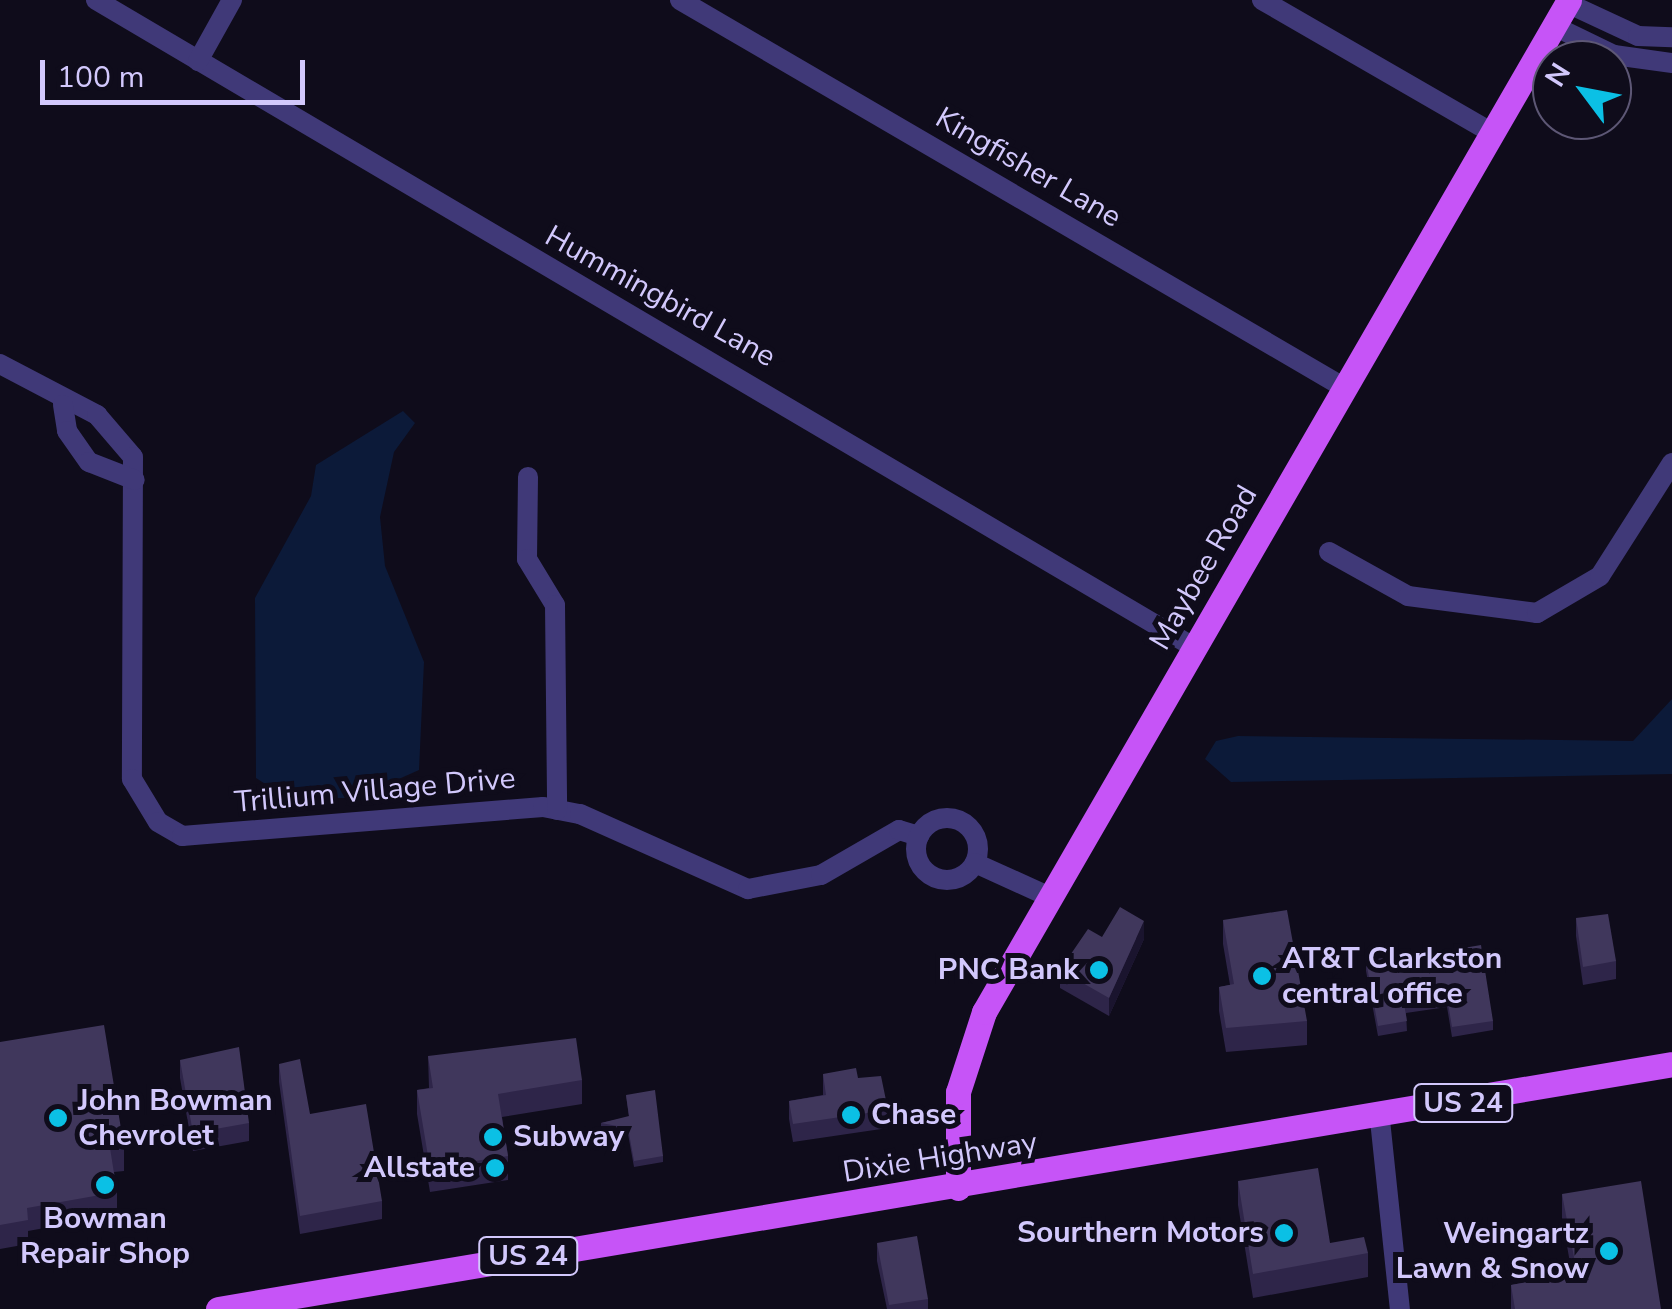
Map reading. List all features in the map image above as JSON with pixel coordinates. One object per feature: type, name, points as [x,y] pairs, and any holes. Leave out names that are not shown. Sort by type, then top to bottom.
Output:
[{"type":"main road","name":"Maybee Road","points":[[958,1188],[956,1110],[973,1036],[1568,2]]},
{"type":"main road","name":"Dixie Highway","points":[[218,1309],[297,1302],[1380,1120],[1672,1064]]},
{"type":"street","name":"Hummingbird Lane","points":[[96,0],[1195,648]]},
{"type":"street","points":[[198,61],[232,0]]},
{"type":"street","name":"Kingfisher Lane","points":[[680,0],[1345,388]]},
{"type":"street","points":[[1262,0],[1492,133]]},
{"type":"street","points":[[1568,2],[1638,36],[1672,37]]},
{"type":"street","points":[[1554,26],[1637,61],[1672,63]]},
{"type":"street","points":[[1637,61],[1638,36]]},
{"type":"street","name":"Trillium Village Drive","points":[[0,364],[63,405],[97,415],[133,457],[132,779],[158,822],[196,838],[254,826],[363,827],[497,805],[557,810],[748,889],[822,875],[899,830],[919,836],[936,820],[960,821],[976,838],[975,863]]},
{"type":"street","points":[[63,405],[67,431],[89,462],[135,480]]},
{"type":"street","points":[[1329,552],[1378,581],[1484,612],[1537,613],[1600,576],[1672,463]]},
{"type":"street","points":[[528,477],[526,560],[555,605],[557,810]]},
{"type":"street","points":[[919,836],[918,860],[934,878],[958,878],[975,863],[1050,898]]},
{"type":"street","points":[[1380,1120],[1400,1309]]},
{"type":"water","points":[[403,411],[415,423],[394,452],[380,517],[385,566],[424,662],[419,770],[356,798],[287,798],[256,778],[255,598],[311,496],[316,465]]},
{"type":"water","points":[[1672,699],[1672,774],[1231,782],[1205,759],[1216,741],[1238,736],[1633,741]]},
{"type":"building","name":"PNC Bank","points":[[1120,907],[1144,921],[1109,998],[1060,970],[1088,929],[1102,937]]},
{"type":"building","name":"AT&T Clarkston central office","points":[[1287,910],[1307,1021],[1226,1028],[1219,987],[1234,984],[1223,920]]},
{"type":"building","points":[[1608,914],[1616,961],[1583,967],[1576,918]]},
{"type":"building","points":[[1481,945],[1493,1021],[1452,1027],[1447,997],[1404,1004],[1407,1021],[1378,1026],[1366,961],[1395,956],[1398,973],[1442,965],[1440,952]]},
{"type":"building","name":"John Bowman Chevrolet","points":[[104,1025],[124,1147],[110,1148],[117,1192],[27,1208],[28,1220],[0,1225],[0,1042]]},
{"type":"building","points":[[576,1038],[582,1080],[498,1094],[508,1156],[430,1168],[417,1090],[433,1088],[428,1056]]},
{"type":"building","points":[[239,1047],[249,1123],[193,1133],[180,1060]]},
{"type":"building","points":[[300,1059],[310,1114],[366,1104],[382,1201],[300,1216],[279,1064]]},
{"type":"building","points":[[856,1068],[858,1078],[881,1076],[888,1110],[793,1124],[789,1101],[826,1095],[823,1074]]},
{"type":"building","points":[[655,1090],[663,1156],[634,1161],[628,1128],[601,1123],[629,1116],[626,1095]]},
{"type":"building","name":"Sourthern Motors","points":[[1318,1168],[1330,1243],[1364,1237],[1368,1253],[1253,1274],[1238,1181]]},
{"type":"building","name":"Weingartz Lawn & Snow","points":[[1641,1181],[1661,1309],[1515,1309],[1511,1285],[1577,1273],[1562,1194]]},
{"type":"building","points":[[917,1236],[928,1299],[889,1305],[877,1243]]},
{"type":"place","name":"PNC Bank","points":[[1099,970]]},
{"type":"place","name":"AT&T Clarkston central office","points":[[1262,976]]},
{"type":"place","name":"Chase","points":[[851,1115]]},
{"type":"place","name":"John Bowman Chevrolet","points":[[58,1118]]},
{"type":"place","name":"Subway","points":[[493,1137]]},
{"type":"place","name":"Allstate","points":[[495,1168]]},
{"type":"place","name":"Bowman Repair Shop","points":[[105,1185]]},
{"type":"place","name":"Sourthern Motors","points":[[1284,1233]]},
{"type":"place","name":"Weingartz Lawn & Snow","points":[[1609,1251]]}]
